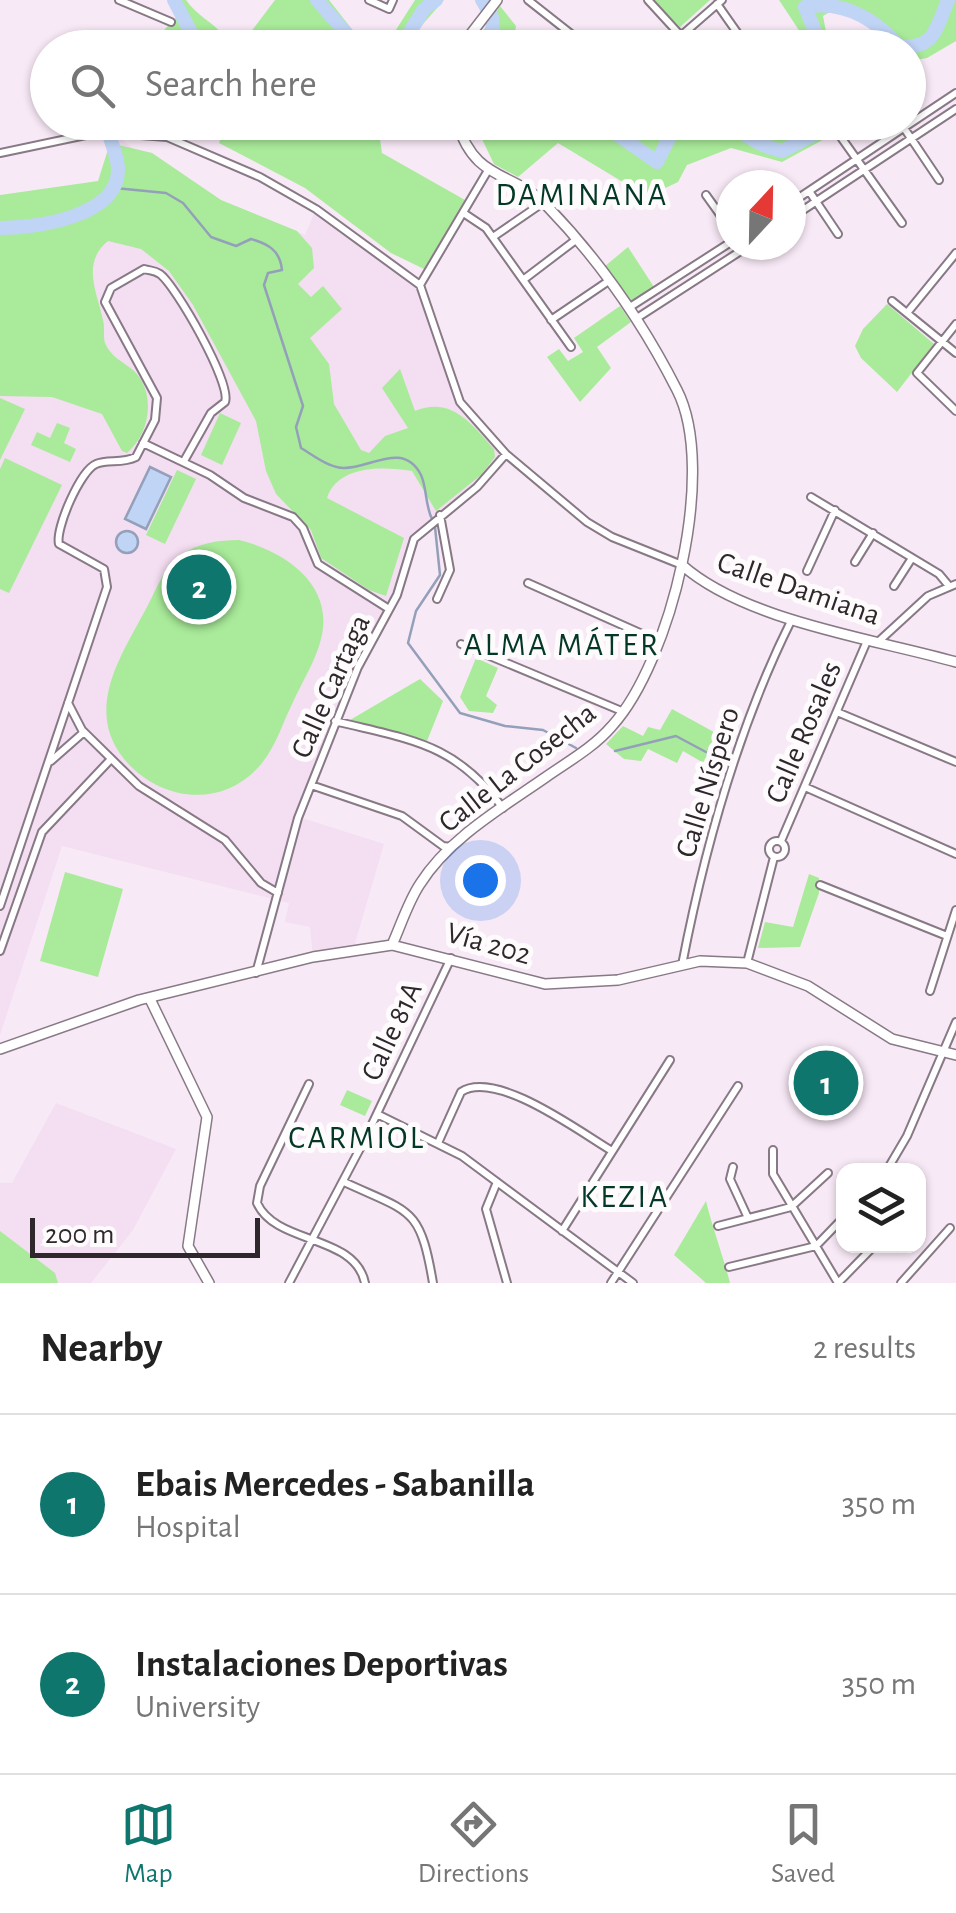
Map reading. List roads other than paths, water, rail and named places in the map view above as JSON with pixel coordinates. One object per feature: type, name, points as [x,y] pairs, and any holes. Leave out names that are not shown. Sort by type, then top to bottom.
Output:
[{"type":"street","points":[[119,0],[171,22]]},
{"type":"street","points":[[368,0],[389,9],[393,0]]},
{"type":"street","points":[[473,30],[497,0]]},
{"type":"street","points":[[528,0],[566,30]]},
{"type":"street","points":[[648,0],[676,30]]},
{"type":"street","points":[[688,30],[720,2],[737,30]]},
{"type":"street","points":[[926,110],[956,92]]},
{"type":"street","points":[[926,129],[956,109]]},
{"type":"street","points":[[0,153],[62,140]]},
{"type":"street","points":[[183,140],[260,177],[316,210],[420,285],[460,402],[506,454],[588,522],[612,537],[682,566]]},
{"type":"street","points":[[420,285],[487,172],[467,140]]},
{"type":"street","points":[[843,140],[902,223]]},
{"type":"street","points":[[806,193],[883,140]]},
{"type":"street","points":[[806,208],[909,140]]},
{"type":"street","points":[[912,140],[939,180]]},
{"type":"street","name":"Calle Damiana","points":[[487,172],[544,202],[578,239],[630,307],[682,399],[694,446],[682,566],[704,584],[792,618],[956,662]]},
{"type":"street","points":[[809,191],[838,234]]},
{"type":"street","points":[[706,195],[716,209]]},
{"type":"street","points":[[492,237],[544,202]]},
{"type":"street","points":[[464,214],[480,222],[571,347]]},
{"type":"street","points":[[523,280],[578,239]]},
{"type":"street","points":[[630,307],[716,252]]},
{"type":"street","points":[[907,313],[956,253]]},
{"type":"street","points":[[637,318],[724,260]]},
{"type":"street","points":[[0,906],[108,580],[104,569],[59,544],[58,528],[86,472],[96,464],[132,459],[144,443],[159,404],[107,312],[105,299],[110,288],[144,270],[165,279],[226,384],[225,402],[211,413],[184,462]]},
{"type":"street","points":[[551,320],[610,280]]},
{"type":"street","points":[[892,302],[956,353]]},
{"type":"street","points":[[956,324],[918,370],[918,378],[956,411]]},
{"type":"street","points":[[144,443],[244,498],[293,517],[303,528],[318,564],[389,609]]},
{"type":"street","name":"Calle Cartaga","points":[[256,973],[311,785],[335,721],[389,609],[414,539],[478,487],[506,454]]},
{"type":"street","points":[[810,497],[952,585]]},
{"type":"street","points":[[807,571],[835,510]]},
{"type":"street","points":[[438,598],[450,570],[440,515]]},
{"type":"street","points":[[855,562],[873,533]]},
{"type":"street","points":[[894,586],[912,558]]},
{"type":"street","name":"Calle La Cosecha","points":[[392,946],[418,887],[432,867],[502,808],[602,738],[624,712],[658,641],[682,566]]},
{"type":"street","points":[[528,583],[658,641]]},
{"type":"street","points":[[872,642],[928,596],[952,585]]},
{"type":"street","name":"Calle Níspero","points":[[682,965],[696,890],[731,770],[792,618]]},
{"type":"street","name":"Calle Rosales","points":[[747,963],[774,857],[784,853],[780,841],[872,642]]},
{"type":"street","points":[[460,644],[624,712]]},
{"type":"street","points":[[68,700],[84,732],[110,759],[164,805],[225,840],[261,883],[278,892]]},
{"type":"street","points":[[837,712],[956,762]]},
{"type":"street","points":[[335,721],[451,755],[478,774],[502,808]]},
{"type":"street","points":[[47,767],[84,732]]},
{"type":"street","points":[[0,951],[42,832],[110,759]]},
{"type":"street","points":[[311,785],[402,816],[432,838],[453,847]]},
{"type":"street","points":[[804,787],[956,854]]},
{"type":"street","points":[[432,838],[438,848],[432,867]]},
{"type":"street","points":[[820,885],[947,936]]},
{"type":"street","points":[[930,991],[956,910]]},
{"type":"street","name":"Vía 202","points":[[0,1049],[150,999],[324,955],[392,946],[545,984],[618,980],[721,960],[747,963],[808,986],[892,1039],[956,1055]]},
{"type":"street","name":"Calle 81A","points":[[289,1283],[344,1182],[451,958]]},
{"type":"street","points":[[150,999],[208,1118],[188,1246],[208,1283]]},
{"type":"street","points":[[893,1163],[956,1022]]},
{"type":"street","points":[[562,1230],[670,1060]]},
{"type":"street","points":[[308,1084],[260,1186],[257,1203],[261,1212],[352,1260],[365,1283]]},
{"type":"street","points":[[438,1143],[455,1101],[475,1086],[551,1112],[612,1150]]},
{"type":"street","points":[[612,1283],[738,1086]]},
{"type":"street","points":[[377,1114],[438,1143],[498,1182],[633,1283]]},
{"type":"street","points":[[774,1150],[773,1174],[838,1283],[867,1253]]},
{"type":"street","points":[[733,1167],[730,1179],[748,1218]]},
{"type":"street","points":[[718,1226],[792,1206],[828,1172]]},
{"type":"street","points":[[344,1182],[402,1209],[415,1220],[425,1234],[433,1283]]},
{"type":"street","points":[[498,1182],[486,1209],[506,1283]]},
{"type":"street","points":[[728,1268],[816,1246],[836,1225]]},
{"type":"street","points":[[901,1283],[950,1228]]},
{"type":"water","points":[[150,467],[171,477],[146,529],[125,519]]},
{"type":"water","points":[[127,531],[135,534],[135,550],[127,553],[119,550],[116,542],[119,534]]},
{"type":"waterway","points":[[174,0],[190,30]]},
{"type":"waterway","points":[[317,0],[343,30]]},
{"type":"waterway","points":[[411,30],[424,9],[436,0]]},
{"type":"waterway","points":[[482,0],[492,17],[493,30]]},
{"type":"waterway","points":[[926,42],[948,0]]},
{"type":"waterway","points":[[815,30],[805,7],[845,9],[882,30]]},
{"type":"waterway","points":[[0,228],[33,226],[72,217],[105,198],[115,185],[118,169],[111,140]]},
{"type":"waterway","points":[[625,140],[657,162],[668,140]]},
{"type":"waterway","points":[[753,140],[782,151],[803,140]]},
{"type":"waterway","points":[[115,188],[166,193],[183,203],[211,237],[236,246],[251,239],[272,249],[282,270],[268,273],[264,285],[303,406],[296,427],[301,448],[343,468],[405,459],[421,475],[432,519]]},
{"type":"waterway","points":[[435,527],[440,575],[416,611],[408,643],[460,713],[505,726],[543,730],[576,748]]},
{"type":"waterway","points":[[615,751],[676,736],[719,759]]},
{"type":"place","name":"Instalaciones Deportivas","points":[[199,587]]},
{"type":"place","name":"Ebais Mercedes - Sabanilla","points":[[826,1083]]},
{"type":"district","name":"DAMINANA","points":[[582,194]]},
{"type":"district","name":"ALMA MÁTER","points":[[562,644]]},
{"type":"district","name":"CARMIOL","points":[[357,1137]]},
{"type":"district","name":"KEZIA","points":[[625,1196]]}]
